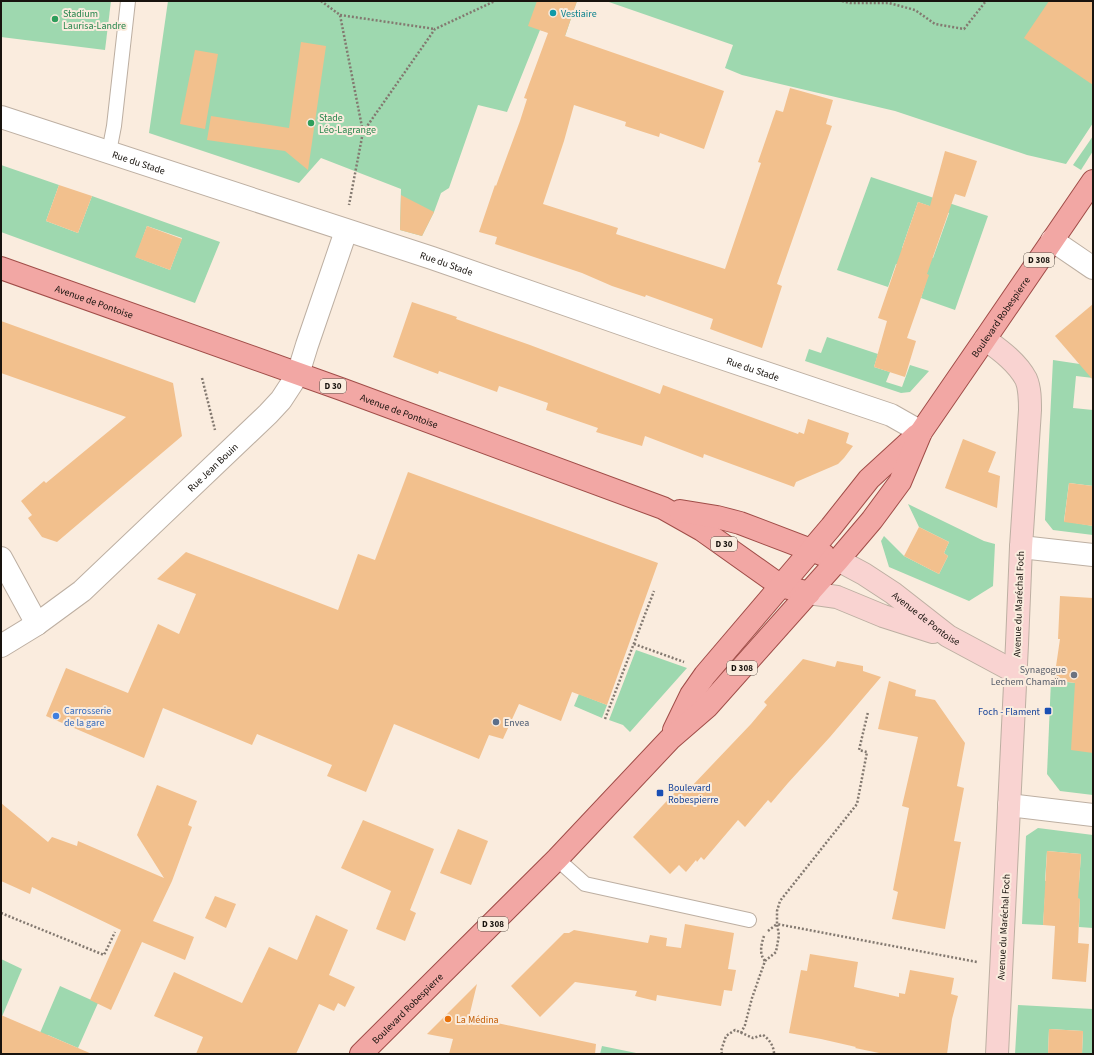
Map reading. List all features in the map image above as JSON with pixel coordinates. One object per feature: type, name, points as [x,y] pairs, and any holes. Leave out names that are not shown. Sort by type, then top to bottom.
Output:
[{"type":"main road","name":"Boulevard Robespierre","points":[[670,739],[691,696],[705,675],[812,550],[869,479],[920,432],[986,339],[1093,181]]},
{"type":"main road","name":"Avenue de Pontoise","points":[[1,268],[298,374],[663,508],[714,538],[781,586]]},
{"type":"main road","name":"Boulevard Robespierre","points":[[361,1054],[558,859],[670,739],[706,707],[809,593],[872,520],[900,482],[920,432]]},
{"type":"main road","points":[[663,508],[717,517],[740,523],[838,560]]},
{"type":"main road","points":[[781,586],[809,593]]},
{"type":"street","name":"Rue du Stade","points":[[1,117],[425,256],[891,415],[920,432]]},
{"type":"street","name":"Rue Jean Bouin","points":[[1,646],[37,624],[82,591],[281,400],[298,374],[346,231]]},
{"type":"street","points":[[1052,240],[1093,268]]},
{"type":"street","name":"Avenue du Maréchal Foch","points":[[986,339],[1013,362],[1026,380],[1030,394],[1021,547],[997,1054]]},
{"type":"street","points":[[1021,547],[1093,555]]},
{"type":"street","points":[[1,558],[37,624]]},
{"type":"street","name":"Avenue de Pontoise","points":[[838,560],[864,574],[893,593],[948,636],[1016,672]]},
{"type":"street","points":[[809,593],[837,597],[883,616],[948,636]]},
{"type":"street","points":[[1009,805],[1093,815]]},
{"type":"lane","points":[[109,152],[114,126],[128,1]]},
{"type":"lane","points":[[558,859],[585,884],[749,920]]},
{"type":"path","points":[[321,1],[340,15],[435,29]]},
{"type":"path","points":[[363,132],[435,29],[495,1]]},
{"type":"path","points":[[842,1],[850,3],[888,3],[915,10],[936,24],[964,29],[986,1]]},
{"type":"path","points":[[340,15],[363,132],[348,208]]},
{"type":"path","points":[[202,378],[216,432]]},
{"type":"path","points":[[605,719],[654,591]]},
{"type":"path","points":[[634,644],[691,664]]},
{"type":"path","points":[[741,1032],[745,1025],[752,998],[765,961],[776,952],[779,935],[777,911],[780,901],[857,804],[867,752],[859,750],[868,712]]},
{"type":"path","points":[[1,913],[104,956],[115,932]]},
{"type":"path","points":[[765,961],[762,958],[760,945],[765,933],[777,924],[977,962]]},
{"type":"path","points":[[722,1054],[721,1051],[726,1036],[735,1030],[753,1038],[763,1035],[768,1038],[774,1054]]},
{"type":"green space","name":"Stadium Laurisa-Landre","points":[[1,1],[111,1],[105,50],[1,37]]},
{"type":"green space","name":"Stade Léo-Lagrange","points":[[168,1],[577,1],[565,36],[540,30],[507,112],[478,105],[449,188],[441,193],[434,212],[422,236],[400,230],[401,189],[321,158],[299,183],[149,133]]},
{"type":"green space","points":[[606,1],[1093,1],[1093,123],[1066,164],[1027,155],[895,111],[742,75],[725,68],[733,45]]},
{"type":"green space","points":[[1093,136],[1093,151],[1081,170],[1073,165]]},
{"type":"green space","points":[[1,165],[59,185],[46,221],[78,233],[92,196],[220,242],[195,303],[1,232]],"holes":[[[147,226],[182,238],[170,270],[136,257]]]},
{"type":"green space","points":[[871,177],[988,216],[955,310],[921,298],[928,275],[896,264],[888,287],[837,270]],"holes":[[[918,202],[949,213],[933,258],[902,248]]]},
{"type":"green space","points":[[827,337],[878,354],[874,367],[890,372],[886,382],[902,387],[910,365],[929,371],[910,392],[901,393],[805,361],[809,349],[821,353]]},
{"type":"green space","points":[[1053,360],[1093,366],[1093,378],[1076,376],[1073,408],[1093,410],[1093,486],[1069,483],[1064,521],[1093,526],[1093,535],[1053,530],[1045,520]]},
{"type":"green space","points":[[908,504],[984,541],[995,544],[993,586],[969,601],[889,567],[881,541],[884,536],[904,556],[939,574],[948,556],[944,553],[949,542],[919,527]]},
{"type":"green space","points":[[636,650],[687,668],[630,732],[623,725],[609,720]]},
{"type":"green space","points":[[1051,680],[1075,683],[1093,753],[1093,795],[1060,791],[1047,774]]},
{"type":"green space","points":[[579,694],[607,705],[602,718],[574,706]]},
{"type":"green space","points":[[1038,828],[1093,835],[1093,928],[1079,927],[1080,899],[1045,897],[1043,925],[1022,924],[1026,836]],"holes":[[[1047,851],[1081,854],[1079,883],[1045,881]]]},
{"type":"green space","points":[[1,959],[22,969],[1,1019]]},
{"type":"green space","points":[[60,986],[98,1003],[78,1048],[48,1035],[40,1054],[31,1054]]},
{"type":"green space","points":[[1018,1005],[1093,1009],[1093,1054],[1082,1054],[1083,1031],[1049,1029],[1048,1054],[1015,1054]]},
{"type":"green space","points":[[602,1046],[641,1054],[600,1054]]},
{"type":"building","points":[[537,1],[577,1],[565,36],[724,91],[704,149],[660,133],[659,137],[625,126],[626,122],[574,105],[564,141],[543,204],[618,228],[616,234],[725,269],[761,163],[758,162],[776,110],[783,112],[790,88],[833,100],[826,124],[832,126],[777,284],[782,286],[762,348],[710,329],[713,319],[646,295],[645,297],[612,286],[582,273],[495,244],[497,237],[479,232],[495,185],[496,186],[520,121],[527,99],[524,98],[548,33],[528,26]]},
{"type":"building","points":[[1049,1],[1093,1],[1093,85],[1024,38]]},
{"type":"building","points":[[301,42],[326,46],[308,170],[285,151],[207,140],[211,116],[289,128]]},
{"type":"building","points":[[195,50],[218,54],[205,129],[180,124]]},
{"type":"building","points":[[945,151],[977,161],[965,197],[955,194],[927,274],[929,275],[907,338],[916,341],[905,377],[874,367],[887,321],[878,318],[918,202],[930,206]]},
{"type":"building","points":[[59,185],[92,196],[78,233],[46,221]]},
{"type":"building","points":[[401,195],[434,212],[422,236],[400,230]]},
{"type":"building","points":[[147,226],[182,239],[170,270],[135,257]]},
{"type":"building","points":[[412,302],[457,317],[456,319],[660,394],[663,385],[798,434],[799,432],[804,434],[808,419],[849,433],[846,443],[853,446],[838,464],[796,482],[794,487],[704,454],[703,458],[645,436],[642,446],[596,432],[598,428],[546,410],[548,403],[499,386],[497,392],[439,371],[438,374],[393,357]]},
{"type":"building","points":[[1093,304],[1093,380],[1055,336]]},
{"type":"building","points":[[1,321],[173,383],[182,436],[57,542],[42,537],[28,518],[32,515],[21,501],[44,481],[46,483],[126,417],[1,373]]},
{"type":"building","points":[[963,439],[996,452],[988,472],[1000,476],[997,508],[945,488]]},
{"type":"building","points":[[408,472],[658,563],[607,705],[572,692],[561,721],[519,704],[503,739],[489,735],[479,759],[394,724],[366,792],[327,776],[332,765],[257,734],[252,745],[163,708],[144,758],[46,716],[66,668],[128,693],[158,624],[179,634],[196,594],[157,579],[186,552],[338,610],[358,554],[375,560]]},
{"type":"building","points":[[1069,483],[1093,486],[1093,526],[1064,522]]},
{"type":"building","points":[[919,527],[949,542],[944,553],[948,556],[939,574],[904,556]]},
{"type":"building","points":[[1060,596],[1093,598],[1093,753],[1071,750],[1075,683],[1054,680],[1060,639],[1058,639]]},
{"type":"building","points":[[803,659],[835,667],[837,661],[863,666],[863,671],[881,677],[771,803],[768,800],[745,827],[738,820],[704,860],[701,857],[697,862],[696,860],[686,872],[679,865],[670,874],[633,837],[678,789],[680,791],[687,784],[691,787],[751,724],[767,705],[764,702]]},
{"type":"building","points":[[889,681],[916,690],[915,696],[935,700],[965,743],[957,786],[964,788],[954,841],[961,842],[945,929],[892,919],[898,892],[893,890],[909,808],[902,806],[918,737],[878,729]]},
{"type":"building","points":[[157,785],[197,801],[188,825],[192,827],[172,881],[153,921],[194,937],[185,960],[142,942],[111,1010],[90,1000],[121,930],[32,887],[30,894],[1,881],[1,803],[48,842],[52,837],[77,846],[78,841],[164,878],[137,835]]},
{"type":"building","points":[[363,820],[434,849],[410,910],[416,913],[405,941],[376,929],[391,891],[341,868]]},
{"type":"building","points":[[458,829],[488,841],[471,885],[440,873]]},
{"type":"building","points":[[1047,851],[1081,854],[1078,898],[1080,899],[1078,943],[1089,944],[1086,982],[1052,979],[1055,926],[1043,925]]},
{"type":"building","points":[[215,896],[236,904],[226,928],[205,918]]},
{"type":"building","points":[[316,915],[348,930],[329,975],[355,987],[345,1007],[338,1003],[334,1011],[319,1004],[296,1054],[196,1054],[203,1037],[154,1016],[174,972],[242,1003],[269,947],[297,960]]},
{"type":"building","points":[[685,924],[734,933],[728,969],[736,970],[732,991],[724,990],[721,1006],[657,995],[656,1001],[635,996],[637,991],[575,982],[540,1017],[511,986],[564,933],[569,933],[574,930],[648,943],[650,935],[667,938],[666,946],[681,948]]},
{"type":"building","points":[[810,954],[858,962],[854,987],[899,997],[899,993],[905,994],[910,970],[954,978],[951,994],[958,996],[952,1019],[947,1054],[884,1054],[789,1033],[801,970],[807,971]]},
{"type":"building","points":[[477,984],[469,1017],[596,1044],[595,1054],[449,1054],[453,1039],[427,1034]]},
{"type":"building","points":[[1,1015],[92,1054],[1,1054]]},
{"type":"building","points":[[1049,1029],[1083,1031],[1082,1054],[1048,1054]]},
{"type":"place","name":"Vestiaire","points":[[553,13]]},
{"type":"place","name":"Stadium Laurisa-Landre","points":[[55,19]]},
{"type":"place","name":"Stade Léo-Lagrange","points":[[311,123]]},
{"type":"place","name":"Synagogue Lechem Chamaïm","points":[[1074,675]]},
{"type":"place","name":"Foch - Flament","points":[[1048,711]]},
{"type":"place","name":"Carrosserie de la gare","points":[[56,716]]},
{"type":"place","name":"Envea","points":[[496,722]]},
{"type":"place","name":"Boulevard Robespierre","points":[[660,793]]},
{"type":"place","name":"La Médina","points":[[448,1019]]}]
